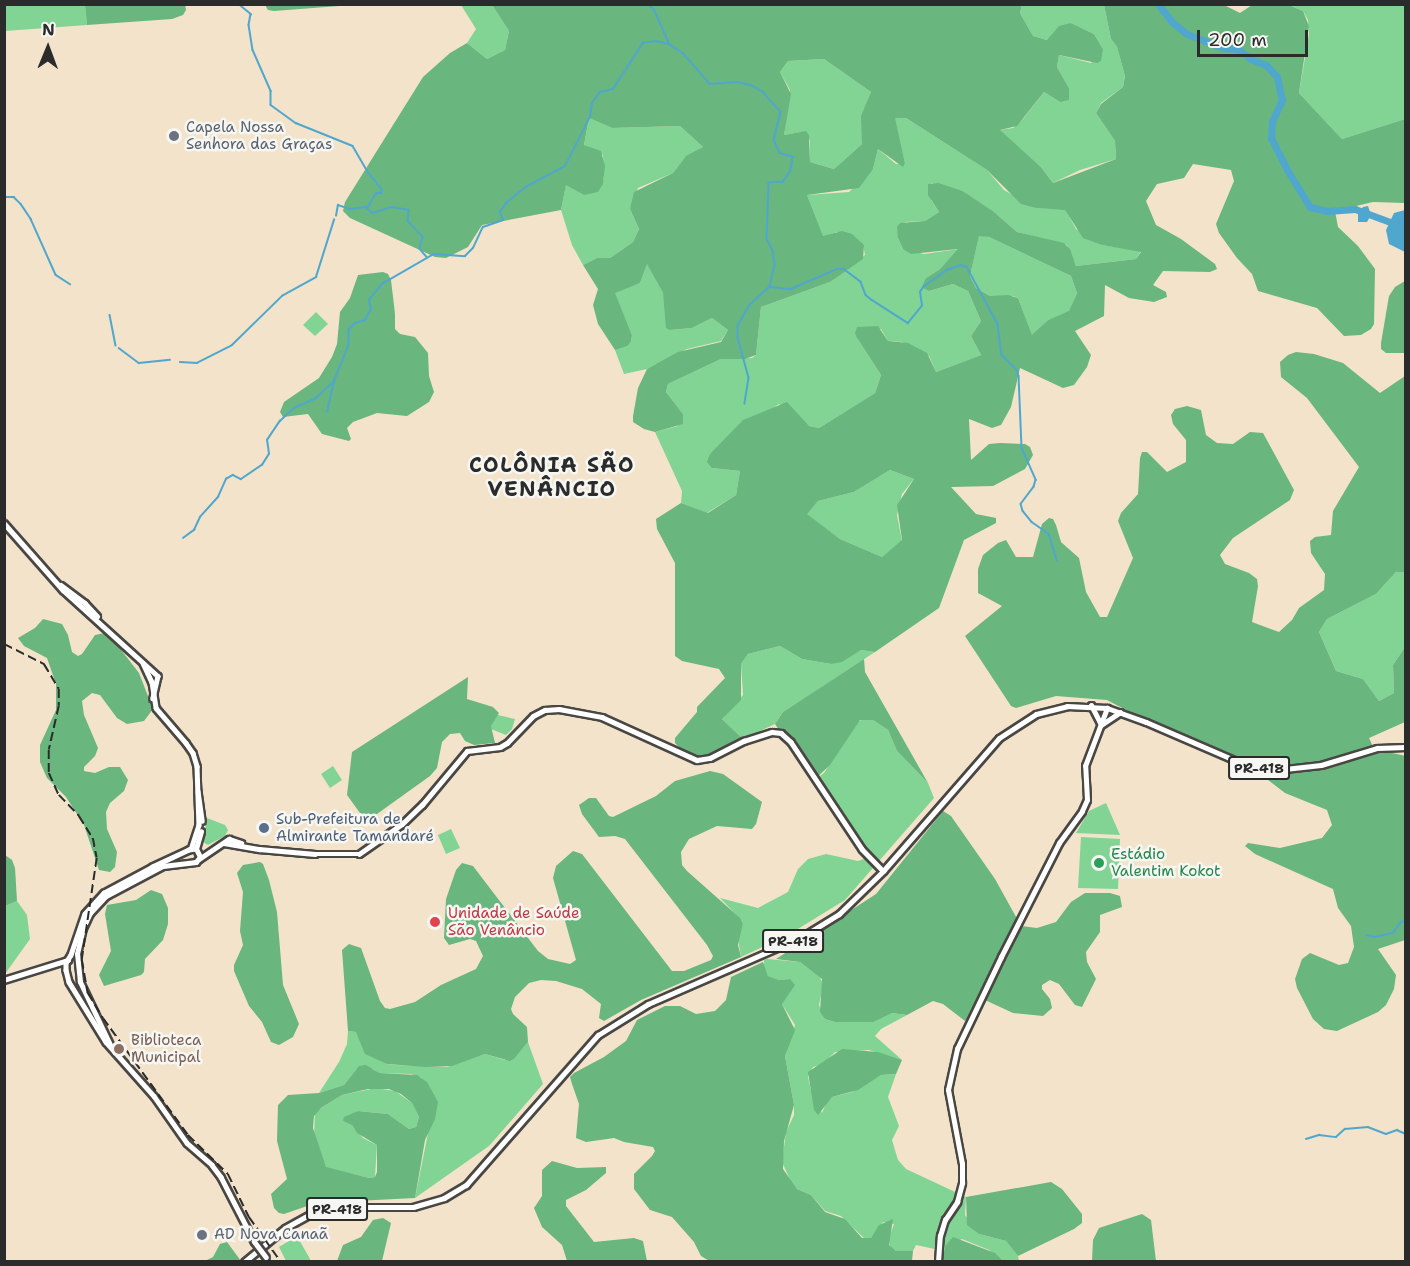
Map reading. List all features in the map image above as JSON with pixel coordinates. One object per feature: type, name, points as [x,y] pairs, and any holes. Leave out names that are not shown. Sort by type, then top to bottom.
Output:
[{"type":"highway","name":"PR-418","points":[[244,1262],[285,1228],[310,1214],[356,1207],[413,1207],[439,1200],[453,1193],[472,1179],[575,1058],[607,1028],[648,1004],[819,928],[856,899],[883,871],[999,738],[1036,714],[1067,706],[1091,705],[1107,708],[1239,762],[1276,770],[1321,765],[1377,748],[1406,747]]},
{"type":"highway","points":[[1091,705],[1101,725],[1120,712]]},
{"type":"main road","points":[[4,523],[61,585],[155,674],[158,681],[153,698]]},
{"type":"main road","points":[[142,661],[160,714],[193,753],[198,791],[199,825],[195,850],[199,859]]},
{"type":"main road","points":[[150,680],[155,674]]},
{"type":"main road","points":[[150,680],[158,681]]},
{"type":"main road","points":[[938,1262],[940,1236],[945,1220],[957,1202],[962,1183],[962,1164],[948,1090],[955,1057],[1001,957],[1050,860],[1083,811],[1087,800],[1084,766],[1107,708]]},
{"type":"main road","points":[[224,843],[315,854],[359,854],[402,824],[422,805],[462,755],[472,750],[500,747],[507,743],[532,716],[545,710],[559,709],[602,717],[697,760],[710,758],[744,741],[772,732],[781,733],[791,742],[857,843],[883,871]]},
{"type":"main road","points":[[110,1047],[80,982],[76,963],[79,939],[91,909],[112,892],[146,874],[163,866],[188,861],[194,863],[229,839],[249,847]]},
{"type":"main road","points":[[209,851],[195,850],[186,853],[119,883],[104,893],[79,927],[67,962],[71,984],[110,1047],[154,1096],[187,1143],[216,1169],[254,1241],[268,1259]]},
{"type":"main road","points":[[186,853],[188,861]]},
{"type":"main road","points":[[86,921],[92,925]]},
{"type":"main road","points":[[4,980],[57,963],[76,963]]},
{"type":"main road","points":[[71,984],[77,985],[80,982]]},
{"type":"green space","points":[[185,4],[186,10],[183,15],[172,19],[87,25],[85,5]]},
{"type":"green space","points":[[265,4],[352,5],[274,11],[268,10]]},
{"type":"green space","points":[[5,5],[85,5],[87,25],[5,31]]},
{"type":"green space","points":[[461,5],[492,5],[509,31],[505,50],[487,59],[467,43],[476,29]]},
{"type":"green space","points":[[492,5],[1022,5],[1020,13],[1033,36],[1047,40],[1059,26],[1071,23],[1094,34],[1103,49],[1101,61],[1097,63],[1059,55],[1057,67],[1069,88],[1069,100],[1060,102],[1044,92],[1017,126],[1000,130],[1041,167],[1053,183],[1116,159],[1115,141],[1096,113],[1101,104],[1123,87],[1125,76],[1117,47],[1111,39],[1104,5],[1224,5],[1240,13],[1252,5],[1289,5],[1303,11],[1309,26],[1299,93],[1342,139],[1405,119],[1405,203],[1373,202],[1335,211],[1338,227],[1358,246],[1375,269],[1374,324],[1371,329],[1361,335],[1344,336],[1317,308],[1258,291],[1252,274],[1219,233],[1216,224],[1234,181],[1231,170],[1193,164],[1184,178],[1157,184],[1146,201],[1156,225],[1181,239],[1215,264],[1217,269],[1210,272],[1163,271],[1153,285],[1166,292],[1167,297],[1154,302],[1129,298],[1105,285],[1104,316],[1075,331],[1091,355],[1087,367],[1074,385],[1063,388],[1020,368],[1011,407],[1001,425],[992,428],[969,419],[971,460],[989,444],[1000,443],[1025,444],[1030,447],[1033,455],[1025,469],[993,486],[951,487],[976,514],[996,518],[996,523],[964,540],[939,608],[875,652],[861,650],[842,662],[831,664],[802,659],[780,646],[748,654],[741,664],[741,700],[722,719],[743,739],[703,757],[694,757],[675,743],[675,738],[697,712],[697,707],[725,678],[719,669],[682,661],[675,656],[675,563],[657,529],[656,519],[681,503],[708,513],[736,495],[740,471],[712,468],[707,462],[710,454],[743,420],[787,402],[809,426],[819,428],[875,393],[881,375],[857,338],[855,333],[857,327],[878,326],[888,341],[908,343],[927,353],[936,372],[981,355],[971,336],[981,321],[968,291],[953,284],[929,291],[922,287],[926,278],[940,269],[958,249],[911,254],[903,249],[898,238],[897,227],[900,223],[925,221],[939,212],[928,195],[928,184],[938,183],[963,191],[993,211],[1017,232],[1064,243],[1070,249],[1076,266],[1136,259],[1141,252],[1102,245],[1083,238],[1065,210],[1036,208],[1021,204],[987,170],[906,118],[895,118],[905,163],[903,167],[878,149],[873,169],[859,188],[807,195],[823,236],[842,231],[852,234],[864,245],[863,259],[830,282],[761,307],[756,355],[745,359],[721,359],[668,384],[666,392],[683,414],[683,424],[655,432],[644,429],[633,422],[633,416],[638,388],[647,369],[678,352],[721,342],[728,330],[712,318],[692,328],[670,330],[666,328],[663,293],[647,264],[640,283],[615,293],[632,335],[631,342],[627,346],[615,350],[598,324],[593,305],[598,289],[583,265],[597,258],[610,258],[633,242],[639,229],[630,209],[634,192],[673,173],[686,156],[703,147],[680,126],[612,128],[589,118],[584,145],[601,151],[605,166],[603,184],[598,192],[584,195],[566,185],[561,210],[482,225],[468,247],[446,258],[435,257],[350,218],[343,211],[345,202],[423,77],[450,53],[467,43],[487,59],[505,50],[509,31]],"holes":[[[824,59],[871,92],[861,116],[862,144],[834,169],[810,162],[809,135],[806,131],[784,135],[791,94],[780,72],[788,61]],[[979,236],[989,237],[1071,276],[1077,293],[1069,311],[1048,320],[1032,335],[1018,298],[1008,295],[990,296],[976,288],[970,276]],[[890,470],[914,479],[897,505],[902,540],[882,557],[840,539],[807,514],[818,501],[854,492]]]},
{"type":"green space","points":[[1022,5],[1104,5],[1111,39],[1117,47],[1125,76],[1123,87],[1101,103],[1096,113],[1115,141],[1116,159],[1080,170],[1053,183],[1041,167],[999,130],[1013,128],[1044,92],[1060,102],[1069,88],[1057,67],[1059,55],[1091,63],[1103,49],[1094,34],[1071,23],[1047,40],[1033,36],[1020,13]]},
{"type":"green space","points":[[1289,5],[1405,5],[1405,119],[1342,139],[1299,93],[1309,34],[1308,20],[1303,11]]},
{"type":"green space","points":[[824,59],[871,92],[862,116],[862,144],[834,169],[810,162],[810,140],[801,132],[784,135],[790,90],[780,72],[788,61]]},
{"type":"green space","points":[[589,118],[612,128],[680,126],[703,147],[684,159],[673,173],[638,188],[630,209],[639,229],[633,242],[610,258],[597,258],[583,265],[572,245],[561,210],[566,184],[584,195],[604,179],[603,155],[584,145]]},
{"type":"green space","points":[[894,118],[906,118],[987,170],[1004,190],[1036,208],[1065,209],[1076,229],[1102,245],[1141,251],[1136,259],[1076,266],[1067,245],[1017,232],[993,211],[963,191],[931,183],[931,200],[939,212],[925,221],[905,222],[898,238],[903,249],[924,254],[959,249],[940,269],[926,278],[929,291],[953,284],[968,291],[981,321],[971,336],[981,355],[936,372],[929,356],[902,342],[888,341],[881,329],[857,338],[881,375],[875,393],[819,428],[809,426],[779,404],[710,454],[712,468],[740,471],[736,495],[707,513],[681,503],[682,491],[655,432],[678,426],[683,414],[666,392],[668,384],[721,359],[752,358],[756,355],[761,307],[830,282],[865,255],[863,245],[837,232],[823,237],[807,195],[849,192],[873,169],[878,149],[896,164],[905,163]]},
{"type":"green space","points":[[979,235],[989,237],[1071,276],[1077,293],[1069,312],[1048,320],[1032,336],[1018,298],[990,296],[976,288],[970,276]]},
{"type":"green space","points":[[647,263],[663,293],[670,330],[692,328],[712,318],[728,330],[721,341],[687,349],[647,369],[624,374],[615,350],[631,342],[632,335],[614,292],[640,283]]},
{"type":"green space","points":[[383,272],[388,274],[391,280],[395,329],[400,334],[415,337],[428,353],[429,376],[434,392],[429,402],[407,416],[377,413],[353,422],[347,428],[351,439],[349,441],[322,434],[308,414],[283,417],[280,412],[284,402],[319,378],[332,357],[337,344],[340,312],[350,298],[358,275]]},
{"type":"green space","points":[[1405,281],[1405,353],[1386,353],[1381,349],[1381,343],[1389,296],[1395,287]]},
{"type":"green space","points":[[316,312],[328,324],[315,336],[303,325]]},
{"type":"green space","points":[[1296,352],[1314,354],[1343,363],[1380,393],[1405,376],[1405,572],[1396,572],[1376,594],[1327,619],[1319,632],[1336,671],[1363,679],[1379,701],[1394,693],[1393,665],[1405,647],[1405,722],[1369,738],[1374,749],[1406,756],[1405,940],[1378,949],[1396,975],[1394,989],[1386,1005],[1378,1012],[1337,1031],[1324,1029],[1313,1019],[1297,988],[1295,979],[1302,959],[1310,953],[1339,965],[1348,963],[1354,947],[1351,926],[1338,908],[1333,889],[1255,854],[1245,846],[1248,843],[1280,848],[1322,838],[1332,825],[1327,810],[1285,793],[1241,759],[1145,720],[1107,700],[1056,696],[1016,708],[1011,706],[965,636],[1002,606],[978,593],[978,569],[983,555],[998,543],[1006,540],[1016,557],[1033,557],[1042,524],[1049,518],[1053,519],[1056,525],[1061,542],[1079,558],[1086,592],[1100,617],[1107,617],[1133,558],[1118,521],[1121,513],[1138,494],[1142,452],[1147,452],[1167,472],[1186,462],[1186,440],[1173,424],[1171,415],[1175,409],[1187,406],[1201,410],[1206,435],[1217,443],[1233,444],[1250,432],[1263,433],[1294,490],[1290,500],[1233,538],[1220,555],[1225,564],[1249,573],[1257,579],[1258,586],[1252,622],[1279,632],[1292,620],[1299,608],[1324,590],[1325,574],[1311,553],[1310,541],[1315,537],[1331,535],[1333,511],[1359,467],[1307,398],[1281,377],[1280,362]]},
{"type":"green space","points":[[890,470],[914,479],[902,494],[897,515],[902,541],[882,557],[840,539],[806,514],[818,501],[854,492]]},
{"type":"green space","points":[[1396,572],[1405,572],[1405,647],[1393,665],[1394,693],[1379,701],[1363,679],[1336,671],[1319,632],[1327,619],[1376,594]]},
{"type":"green space","points":[[43,619],[62,624],[68,635],[72,652],[78,656],[82,654],[95,635],[105,633],[111,637],[139,673],[153,709],[144,721],[127,724],[117,718],[100,695],[92,693],[82,701],[84,715],[98,748],[95,756],[84,767],[84,771],[95,773],[109,767],[120,767],[128,780],[124,791],[110,803],[106,812],[107,829],[117,852],[115,867],[110,872],[99,870],[84,825],[66,797],[47,778],[40,762],[40,745],[56,710],[56,684],[47,658],[24,646],[18,638],[35,628]]},
{"type":"green space","points":[[780,646],[802,659],[831,664],[861,650],[875,652],[783,712],[775,724],[743,739],[722,719],[743,695],[741,664],[748,654]]},
{"type":"green space","points":[[864,659],[865,672],[928,783],[897,751],[888,730],[873,720],[860,720],[830,765],[813,781],[775,724],[783,712]]},
{"type":"green space","points":[[468,677],[467,699],[493,707],[499,713],[491,726],[495,743],[474,745],[465,741],[460,733],[450,734],[442,742],[437,768],[430,776],[377,814],[370,817],[360,813],[347,795],[352,752]]},
{"type":"green space","points":[[493,714],[515,719],[512,729],[506,735],[478,724]]},
{"type":"green space","points":[[865,718],[873,720],[888,730],[897,751],[928,783],[934,798],[845,900],[788,935],[741,957],[738,939],[743,922],[720,898],[758,908],[788,892],[798,869],[808,859],[826,854],[858,861],[864,859],[863,849],[840,823],[813,781],[824,773],[856,723]]},
{"type":"green space","points":[[333,766],[342,780],[330,788],[321,774]]},
{"type":"green space","points":[[710,771],[723,774],[762,802],[756,824],[752,829],[717,826],[689,839],[681,852],[682,865],[687,871],[743,923],[738,945],[741,957],[641,1000],[604,1021],[599,1018],[601,1004],[582,989],[556,981],[541,980],[529,983],[515,997],[511,1009],[513,1014],[527,1027],[528,1042],[510,1061],[485,1054],[452,1066],[426,1067],[387,1064],[365,1054],[356,1032],[348,1031],[342,950],[349,944],[361,948],[380,1001],[385,1008],[390,1009],[415,1002],[441,985],[476,969],[483,956],[476,941],[470,939],[449,945],[444,938],[446,899],[456,870],[462,863],[473,866],[538,951],[548,959],[570,964],[576,960],[553,878],[556,866],[573,851],[582,854],[672,971],[684,971],[711,960],[713,956],[707,945],[625,839],[615,836],[599,837],[582,814],[579,805],[589,798],[596,798],[609,816],[613,817],[656,796],[675,781]]},
{"type":"green space","points":[[1106,803],[1120,835],[1076,833],[1089,811]]},
{"type":"green space","points":[[943,811],[951,816],[995,879],[1021,926],[1037,928],[1056,922],[1071,902],[1085,893],[1110,893],[1120,896],[1122,907],[1100,915],[1100,932],[1086,952],[1087,962],[1096,979],[1082,1007],[1075,1005],[1059,984],[1050,980],[1042,985],[1042,989],[1050,999],[1052,1008],[1043,1016],[1013,1013],[985,1000],[965,1021],[943,1004],[933,1001],[907,1015],[892,1013],[873,1022],[835,1022],[825,1019],[820,1012],[822,979],[800,962],[776,959],[876,894]]},
{"type":"green space","points":[[207,818],[225,825],[228,830],[225,836],[208,845],[203,842]]},
{"type":"green space","points":[[451,829],[460,848],[446,854],[438,835]]},
{"type":"green space","name":"Estádio Valentim Kokot","points":[[1081,837],[1120,839],[1118,889],[1078,888]]},
{"type":"green space","points":[[5,855],[12,860],[15,868],[17,901],[5,906]]},
{"type":"green space","points":[[260,862],[269,880],[277,912],[283,985],[299,1024],[293,1037],[279,1045],[271,1042],[262,1022],[249,1006],[234,971],[234,965],[243,945],[240,931],[243,892],[237,873],[243,865]]},
{"type":"green space","points":[[151,890],[162,894],[168,908],[168,924],[163,940],[145,959],[144,972],[141,975],[104,986],[99,975],[111,951],[105,914],[107,905],[136,900]]},
{"type":"green space","points":[[17,901],[27,915],[30,939],[5,974],[5,906]]},
{"type":"green space","points":[[764,960],[800,962],[820,977],[823,985],[819,1005],[825,1019],[835,1022],[892,1013],[907,1015],[881,1029],[875,1036],[902,1060],[869,1050],[835,1052],[823,1064],[813,1067],[808,1077],[811,1090],[822,1113],[827,1101],[832,1097],[852,1092],[881,1075],[896,1074],[888,1097],[899,1126],[892,1140],[898,1160],[906,1169],[966,1197],[965,1215],[979,1234],[1006,1241],[1018,1256],[1019,1261],[1003,1261],[989,1250],[962,1239],[945,1246],[944,1251],[916,1245],[913,1251],[896,1251],[891,1248],[888,1241],[894,1224],[883,1222],[871,1238],[866,1240],[841,1216],[825,1211],[811,1195],[797,1189],[791,1182],[782,1162],[786,1132],[794,1115],[785,1056],[795,1025],[782,1004],[783,999],[790,992],[790,979],[779,980],[768,976],[764,966]]},
{"type":"green space","points":[[763,962],[768,976],[779,980],[790,979],[795,985],[782,1004],[795,1030],[785,1056],[794,1105],[784,1141],[783,1169],[797,1189],[811,1195],[825,1212],[845,1219],[862,1238],[871,1238],[879,1225],[893,1219],[889,1245],[896,1251],[913,1251],[912,1261],[711,1262],[701,1256],[694,1242],[672,1217],[650,1210],[634,1189],[634,1174],[652,1156],[655,1151],[653,1147],[614,1138],[586,1142],[576,1138],[579,1104],[570,1077],[574,1073],[604,1057],[626,1041],[637,1020],[665,1006],[680,1006],[696,1014],[715,1011],[726,1000],[731,977]]},
{"type":"green space","points":[[348,1031],[356,1032],[362,1043],[387,1064],[396,1065],[447,1067],[485,1054],[505,1060],[515,1058],[528,1042],[543,1084],[489,1146],[415,1198],[428,1133],[422,1078],[411,1074],[378,1073],[373,1069],[356,1070],[344,1085],[319,1093],[339,1062],[347,1044]]},
{"type":"green space","points":[[842,1049],[878,1052],[902,1060],[896,1074],[881,1075],[858,1090],[832,1097],[818,1115],[814,1110],[808,1072]]},
{"type":"green space","points":[[366,1065],[379,1073],[417,1075],[427,1082],[438,1102],[435,1119],[425,1140],[415,1198],[316,1203],[284,1214],[279,1213],[274,1208],[271,1194],[287,1179],[277,1141],[278,1105],[288,1095],[319,1093],[344,1085],[359,1066]],"holes":[[[368,1089],[389,1089],[401,1094],[412,1103],[419,1117],[416,1127],[409,1129],[388,1114],[358,1111],[344,1117],[343,1121],[353,1126],[357,1133],[377,1145],[377,1172],[375,1177],[369,1178],[326,1167],[313,1128],[314,1116],[321,1108],[342,1095]]]},
{"type":"green space","points":[[376,1088],[395,1091],[412,1103],[419,1117],[416,1127],[409,1129],[388,1114],[358,1111],[343,1121],[353,1126],[363,1138],[377,1145],[375,1177],[369,1178],[326,1168],[314,1138],[315,1112],[342,1095]]},
{"type":"green space","points":[[552,1161],[577,1168],[606,1167],[606,1173],[586,1190],[566,1200],[566,1206],[594,1242],[634,1238],[643,1241],[647,1261],[567,1261],[562,1245],[542,1227],[534,1208],[542,1196],[542,1170]]},
{"type":"green space","points":[[1051,1182],[1062,1189],[1082,1214],[1082,1223],[1074,1229],[1018,1256],[1006,1241],[979,1234],[967,1225],[966,1197]]},
{"type":"green space","points":[[1142,1214],[1151,1220],[1156,1261],[1092,1261],[1093,1240],[1099,1228]]},
{"type":"green space","points":[[383,1218],[391,1223],[382,1261],[337,1261],[343,1245],[361,1237],[373,1220]]},
{"type":"green space","points":[[297,1236],[310,1261],[286,1261],[279,1247]]},
{"type":"green space","points":[[953,1237],[995,1253],[1003,1261],[942,1261],[945,1246]]},
{"type":"green space","points":[[227,1242],[241,1261],[205,1261],[213,1257],[220,1244]]},
{"type":"water","points":[[1368,206],[1371,215],[1367,222],[1358,222],[1358,213],[1363,207]]},
{"type":"water","points":[[1405,210],[1405,252],[1389,244],[1386,230],[1394,213]]},
{"type":"waterway","points":[[239,4],[251,14],[249,25],[253,50],[271,91],[271,105],[296,123],[353,146],[368,172],[382,189],[382,193],[376,194],[368,208]]},
{"type":"waterway","points":[[648,4],[654,9],[669,43]]},
{"type":"waterway","points":[[1158,4],[1172,22],[1187,34],[1223,48],[1238,49],[1251,59],[1266,65],[1277,77],[1282,100],[1272,121],[1271,138],[1287,170],[1310,207],[1327,211],[1355,209],[1406,228]]},
{"type":"waterway","points":[[183,538],[194,530],[200,517],[218,497],[226,479],[233,475],[241,479],[262,465],[269,454],[267,440],[280,421],[294,408],[316,398],[334,381],[348,347],[349,329],[355,323],[365,320],[371,309],[369,300],[382,284],[434,254],[465,256],[473,248],[483,227],[503,220],[500,212],[506,203],[526,187],[565,166],[590,117],[592,103],[600,92],[613,89],[643,43],[656,41],[669,44],[683,53],[710,84],[737,82],[751,85],[763,92],[781,112],[774,140],[780,153],[793,157],[791,171],[783,182],[769,183],[767,239],[773,251],[775,265],[770,287],[750,305],[738,326],[738,338],[749,378],[745,404]]},
{"type":"waterway","points":[[4,197],[14,197],[21,204],[31,219],[56,275],[70,284]]},
{"type":"waterway","points":[[336,216],[338,205],[350,209],[367,207]]},
{"type":"waterway","points":[[367,209],[373,213],[392,207],[409,210],[408,221],[423,237],[420,249],[427,257]]},
{"type":"waterway","points":[[180,362],[197,363],[232,345],[282,296],[316,277],[334,220]]},
{"type":"waterway","points":[[771,287],[791,289],[837,269],[844,269],[861,282],[866,295],[908,323],[922,306],[920,292],[924,286],[947,270],[961,265],[967,267],[998,324],[1002,355],[1017,370],[1019,376],[1022,448],[1036,480],[1034,487],[1021,504],[1023,511],[1032,522],[1049,534],[1057,561]]},
{"type":"waterway","points":[[110,315],[116,345]]},
{"type":"waterway","points":[[119,348],[139,363],[170,360]]},
{"type":"waterway","points":[[327,412],[334,381]]},
{"type":"waterway","points":[[1366,935],[1375,937],[1393,933],[1401,922],[1406,921]]},
{"type":"waterway","points":[[1306,1139],[1319,1135],[1336,1137],[1345,1129],[1368,1127],[1386,1134],[1397,1130],[1406,1134]]},
{"type":"railway","points":[[4,644],[44,664],[59,689],[59,706],[49,750],[49,773],[59,795],[79,816],[93,838],[97,858],[82,960],[88,993],[103,1018],[188,1135],[228,1174],[249,1217],[281,1262]]},
{"type":"place","name":"Capela Nossa Senhora das Graças","points":[[174,136]]},
{"type":"place","name":"Sub-Prefeitura de Almirante Tamandaré","points":[[264,828]]},
{"type":"place","name":"Estádio Valentim Kokot","points":[[1099,863]]},
{"type":"place","name":"Unidade de Saúde São Venâncio","points":[[435,922]]},
{"type":"place","name":"Biblioteca Municipal","points":[[119,1049]]},
{"type":"place","name":"AD Nova Canaã","points":[[202,1235]]},
{"type":"district","name":"COLÔNIA SÃO VENÂNCIO","points":[[552,477]]}]
